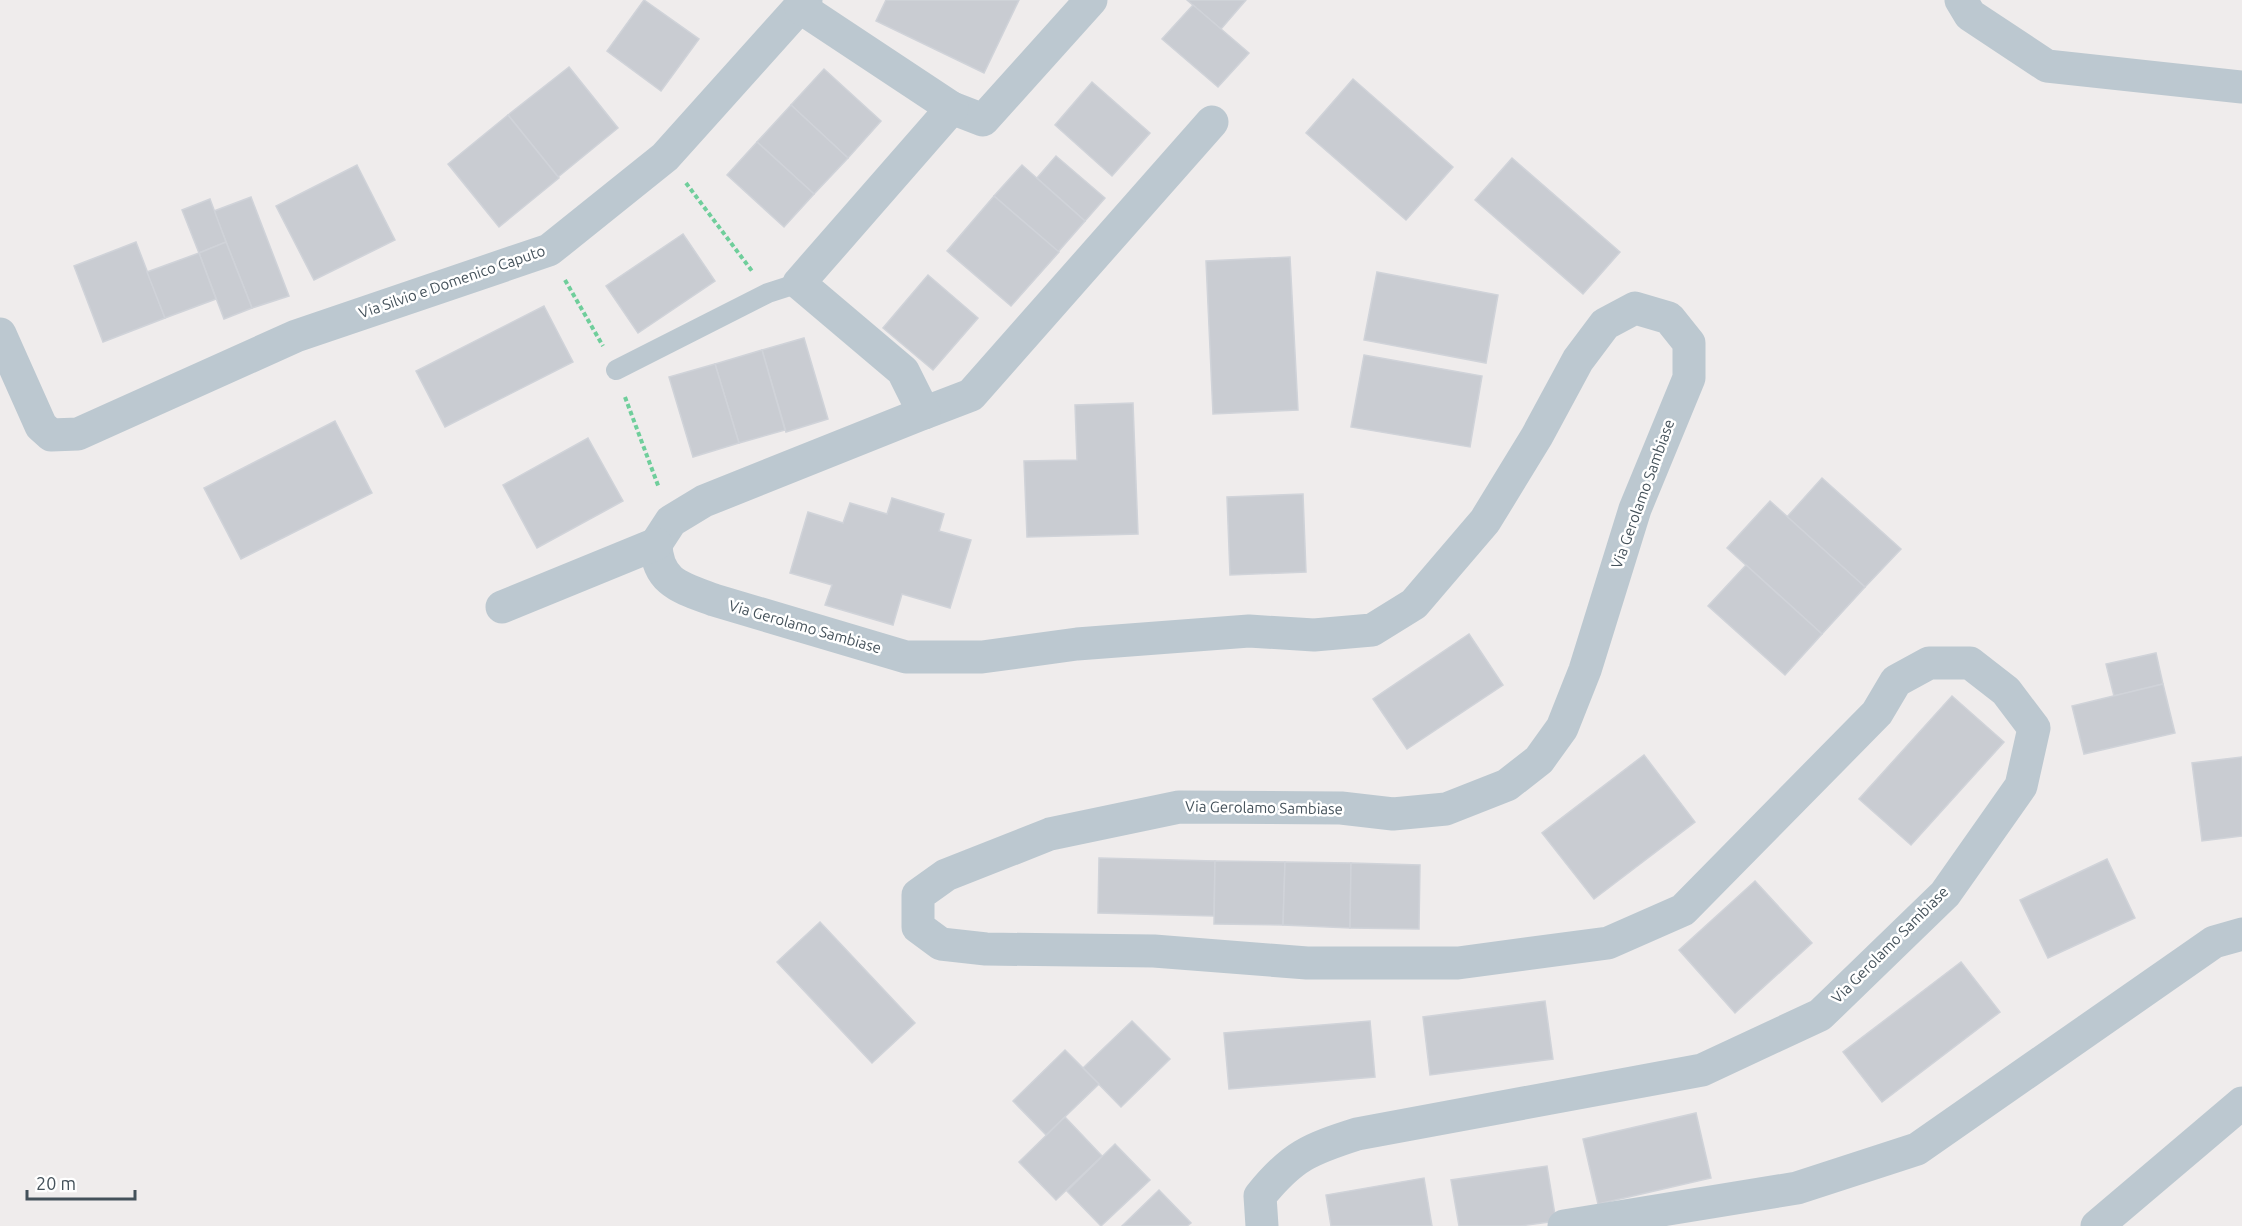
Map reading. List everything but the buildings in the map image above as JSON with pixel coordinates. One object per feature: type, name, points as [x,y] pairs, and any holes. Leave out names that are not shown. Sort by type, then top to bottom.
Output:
[{"type":"street","points":[[804,4],[952,108],[983,120],[1091,0]]},
{"type":"street","points":[[1961,0],[1970,15],[2047,66],[2242,87]]},
{"type":"street","name":"Via Silvio e Domenico Caputo","points":[[0,334],[41,426],[51,435],[78,434],[296,336],[549,250],[665,156],[804,4]]},
{"type":"street","points":[[924,413],[903,371],[784,288],[952,108]]},
{"type":"street","points":[[502,607],[656,544],[671,521],[704,501],[971,395],[1212,122]]},
{"type":"street","name":"Via Gerolamo Sambiase","points":[[656,544],[656,562],[664,575],[683,588],[714,600],[906,657],[982,657],[1077,644],[1249,631],[1314,635],[1372,630],[1414,604],[1485,521],[1537,436],[1578,360],[1605,324],[1635,308],[1669,318],[1689,343],[1689,378],[1635,509],[1585,670],[1562,728],[1539,760],[1507,785],[1446,809],[1393,814],[1341,808],[1179,807],[1050,834],[946,875],[918,895],[918,927],[941,944],[986,949],[1154,951],[1307,963],[1458,963],[1608,943],[1683,910],[1877,713],[1896,681],[1929,663],[1970,663],[2006,691],[2034,728],[2021,786],[1945,894],[1820,1015],[1702,1070],[1357,1134],[1318,1147],[1282,1168],[1260,1196],[1262,1226]]},
{"type":"street","points":[[1564,1226],[1797,1188],[1917,1149],[2214,942],[2242,934]]},
{"type":"street","points":[[2097,1226],[2242,1104]]},
{"type":"lane","points":[[616,370],[784,288]]},
{"type":"path","points":[[665,156],[784,288]]}]
